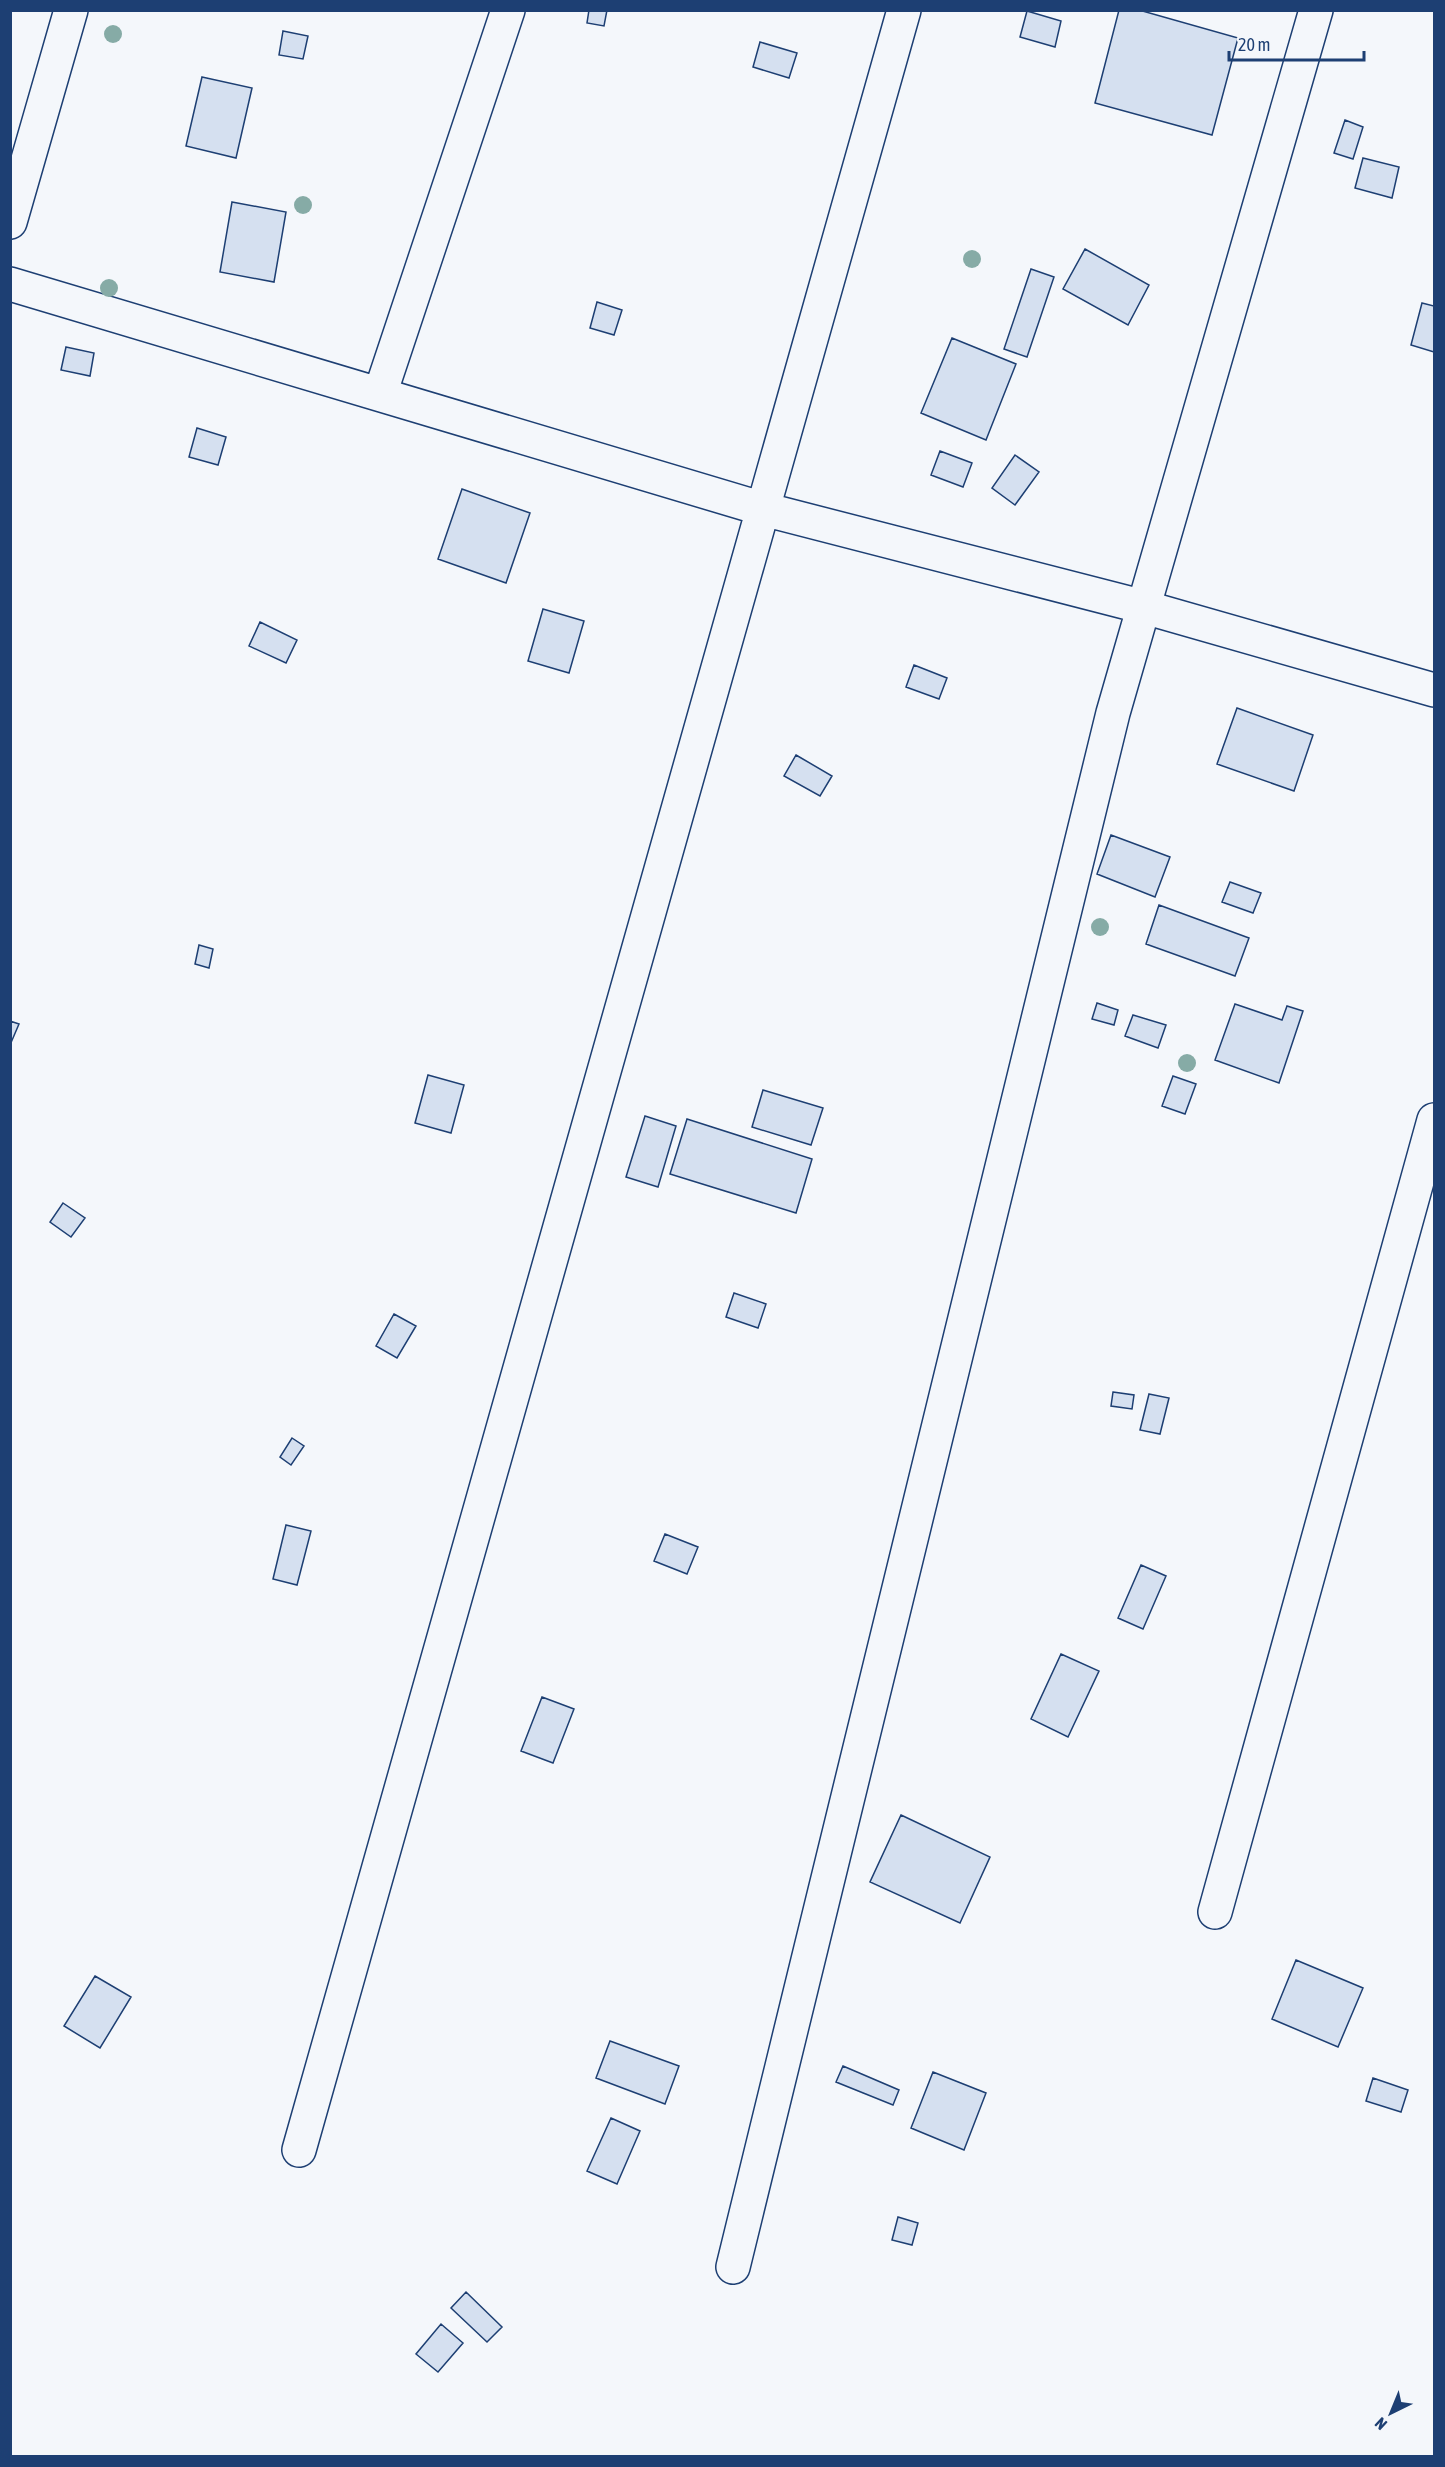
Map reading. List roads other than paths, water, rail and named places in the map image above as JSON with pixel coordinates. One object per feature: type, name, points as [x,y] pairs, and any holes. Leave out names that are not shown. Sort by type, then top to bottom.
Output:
[{"type":"street","points":[[10,222],[71,10]]},
{"type":"street","points":[[380,394],[508,10]]},
{"type":"street","points":[[299,2150],[904,10]]},
{"type":"street","points":[[733,2267],[1113,713],[1316,10]]},
{"type":"street","points":[[10,284],[763,509],[1144,607],[1434,690]]},
{"type":"street","points":[[1215,1912],[1434,1120]]}]
